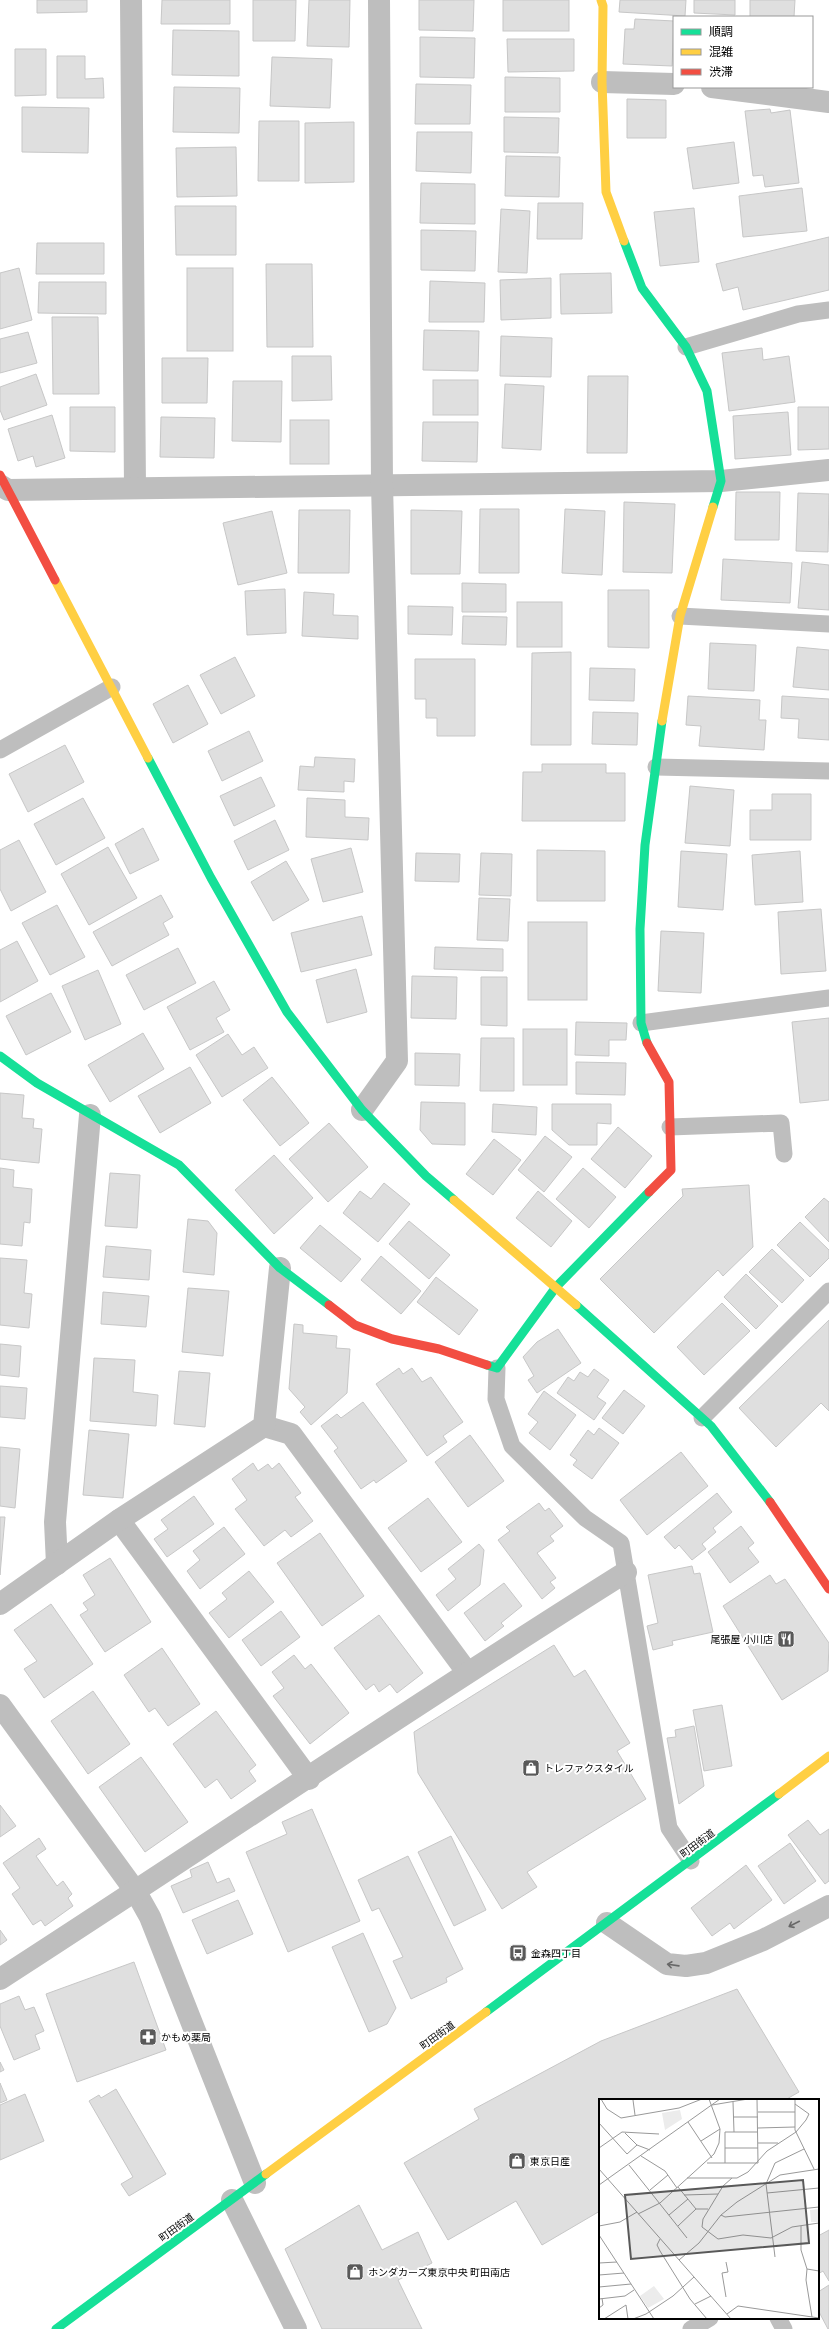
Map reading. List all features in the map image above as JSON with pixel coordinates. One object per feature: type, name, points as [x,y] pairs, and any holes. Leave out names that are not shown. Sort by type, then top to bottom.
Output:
[{"type":"street","points":[[131,0],[135,488]]},
{"type":"street","points":[[362,1110],[397,1061],[382,485],[379,0]]},
{"type":"street","points":[[0,1056],[37,1083],[90,1115],[179,1165],[280,1268],[354,1325],[392,1339],[439,1349],[497,1368],[556,1287],[671,1170],[669,1082],[645,1039],[641,1023],[640,929],[645,845],[665,697],[680,616],[721,481],[708,391],[686,347],[642,288],[606,192],[602,82],[603,6],[601,0]]},
{"type":"street","points":[[602,82],[673,84]]},
{"type":"street","points":[[720,88],[829,102]]},
{"type":"street","points":[[3,483],[135,488],[721,481],[829,470]]},
{"type":"street","points":[[3,483],[112,687],[211,878],[287,1012],[362,1110],[426,1176],[556,1287],[711,1426],[762,1491],[829,1589]]},
{"type":"street","points":[[57,1564],[55,1522],[90,1115]]},
{"type":"street","points":[[264,1426],[280,1268]]},
{"type":"street","points":[[0,1604],[119,1520],[264,1426],[291,1434],[467,1672]]},
{"type":"street","points":[[119,1520],[309,1778]]},
{"type":"street","points":[[0,1979],[136,1892],[467,1672],[626,1572]]},
{"type":"street","points":[[0,1704],[136,1892],[150,1917],[254,2183]]},
{"type":"street","name":"町田街道","points":[[56,2329],[691,1861],[829,1756]]},
{"type":"street","points":[[607,1923],[667,1964],[686,1966],[706,1963],[763,1940],[829,1906]]},
{"type":"street","points":[[232,2200],[296,2329]]},
{"type":"lane","points":[[686,347],[798,314],[829,310]]},
{"type":"lane","points":[[680,616],[829,624]]},
{"type":"lane","points":[[0,750],[112,687]]},
{"type":"lane","points":[[656,767],[829,771]]},
{"type":"lane","points":[[641,1023],[829,998]]},
{"type":"lane","points":[[670,1127],[781,1123],[784,1154]]},
{"type":"lane","points":[[702,1418],[829,1291]]},
{"type":"lane","points":[[497,1368],[496,1399],[512,1446],[585,1518],[621,1543],[669,1828],[691,1861]]},
{"type":"lane","points":[[691,2329],[708,2319]]},
{"type":"lane","points":[[779,2319],[784,2329]]},
{"type":"building","points":[[37,0],[87,0],[87,12],[37,13]]},
{"type":"building","points":[[162,0],[230,0],[230,24],[161,24]]},
{"type":"building","points":[[253,0],[296,0],[295,41],[253,41]]},
{"type":"building","points":[[309,0],[350,0],[349,47],[307,46]]},
{"type":"building","points":[[419,0],[474,0],[473,31],[419,30]]},
{"type":"building","points":[[503,0],[569,0],[569,31],[503,31]]},
{"type":"building","points":[[620,0],[686,0],[685,16],[619,12]]},
{"type":"building","points":[[694,0],[735,0],[735,15],[694,13]]},
{"type":"building","points":[[750,0],[795,0],[794,16],[750,16]]},
{"type":"building","points":[[635,19],[673,21],[672,66],[623,64],[625,29],[634,29]]},
{"type":"building","points":[[173,30],[239,31],[239,76],[172,75]]},
{"type":"building","points":[[420,37],[475,38],[474,78],[420,77]]},
{"type":"building","points":[[507,39],[574,39],[574,71],[508,72]]},
{"type":"building","points":[[15,49],[46,49],[46,95],[15,96]]},
{"type":"building","points":[[57,56],[85,56],[85,79],[103,78],[104,98],[57,98]]},
{"type":"building","points":[[272,57],[332,59],[330,108],[270,106]]},
{"type":"building","points":[[505,77],[560,78],[560,112],[505,112]]},
{"type":"building","points":[[416,84],[471,85],[470,124],[415,124]]},
{"type":"building","points":[[174,87],[240,88],[239,133],[173,132]]},
{"type":"building","points":[[627,99],[666,100],[666,138],[627,138]]},
{"type":"building","points":[[22,107],[89,108],[88,153],[22,152]]},
{"type":"building","points":[[770,109],[771,113],[790,110],[799,183],[765,187],[763,175],[753,176],[745,111]]},
{"type":"building","points":[[504,117],[559,118],[558,153],[504,152]]},
{"type":"building","points":[[259,121],[299,121],[299,181],[258,181]]},
{"type":"building","points":[[354,122],[354,182],[305,183],[305,123]]},
{"type":"building","points":[[417,132],[472,132],[471,173],[416,171]]},
{"type":"building","points":[[734,142],[739,183],[693,189],[687,148]]},
{"type":"building","points":[[236,147],[237,196],[177,197],[176,148]]},
{"type":"building","points":[[506,156],[560,157],[559,197],[505,196]]},
{"type":"building","points":[[421,183],[475,184],[475,224],[420,223]]},
{"type":"building","points":[[802,188],[807,231],[743,237],[739,196]]},
{"type":"building","points":[[538,203],[583,203],[582,239],[537,239]]},
{"type":"building","points":[[175,206],[236,206],[236,255],[176,255]]},
{"type":"building","points":[[694,208],[699,262],[660,266],[654,212]]},
{"type":"building","points":[[501,209],[530,211],[527,273],[498,272]]},
{"type":"building","points":[[421,230],[476,231],[475,271],[421,270]]},
{"type":"building","points":[[829,237],[829,290],[743,310],[738,287],[723,291],[716,264]]},
{"type":"building","points":[[37,243],[104,243],[104,274],[36,274]]},
{"type":"building","points":[[266,264],[312,264],[313,347],[267,347]]},
{"type":"building","points":[[19,268],[32,320],[0,329],[0,273]]},
{"type":"building","points":[[187,268],[233,268],[233,351],[187,351]]},
{"type":"building","points":[[611,273],[612,313],[561,314],[560,274]]},
{"type":"building","points":[[551,278],[551,318],[501,320],[500,280]]},
{"type":"building","points":[[430,281],[485,283],[484,322],[429,322]]},
{"type":"building","points":[[39,282],[106,282],[106,314],[38,313]]},
{"type":"building","points":[[52,317],[98,317],[99,394],[53,394]]},
{"type":"building","points":[[424,330],[479,331],[478,371],[423,370]]},
{"type":"building","points":[[28,332],[37,363],[0,373],[0,339]]},
{"type":"building","points":[[501,336],[552,338],[551,377],[500,376]]},
{"type":"building","points":[[762,348],[763,360],[789,356],[795,402],[729,411],[722,353]]},
{"type":"building","points":[[292,356],[331,356],[332,400],[292,401]]},
{"type":"building","points":[[162,358],[208,358],[207,403],[162,403]]},
{"type":"building","points":[[36,374],[47,405],[4,420],[0,410],[0,387]]},
{"type":"building","points":[[588,376],[628,376],[627,453],[587,453]]},
{"type":"building","points":[[433,380],[478,380],[478,415],[433,415]]},
{"type":"building","points":[[233,381],[282,381],[281,442],[232,441]]},
{"type":"building","points":[[505,384],[544,386],[541,450],[502,448]]},
{"type":"building","points":[[70,407],[115,407],[115,452],[70,451]]},
{"type":"building","points":[[798,407],[829,407],[829,449],[798,450]]},
{"type":"building","points":[[788,412],[791,455],[735,459],[733,416]]},
{"type":"building","points":[[52,415],[65,458],[36,467],[33,456],[18,461],[8,429]]},
{"type":"building","points":[[161,417],[215,418],[214,458],[160,457]]},
{"type":"building","points":[[290,420],[329,420],[329,464],[290,464]]},
{"type":"building","points":[[423,422],[478,422],[477,462],[422,461]]},
{"type":"building","points":[[736,492],[780,492],[779,540],[735,540]]},
{"type":"building","points":[[798,493],[829,494],[828,552],[796,551]]},
{"type":"building","points":[[624,502],[675,504],[672,573],[623,572]]},
{"type":"building","points":[[480,509],[519,509],[519,573],[479,573]]},
{"type":"building","points":[[565,509],[605,511],[602,575],[562,573]]},
{"type":"building","points":[[299,510],[350,510],[349,573],[298,573]]},
{"type":"building","points":[[411,510],[462,511],[460,574],[411,574]]},
{"type":"building","points":[[272,511],[287,573],[238,585],[223,523]]},
{"type":"building","points":[[723,559],[792,563],[790,603],[721,600]]},
{"type":"building","points":[[802,562],[829,565],[829,610],[798,608]]},
{"type":"building","points":[[462,583],[506,584],[506,612],[462,612]]},
{"type":"building","points":[[285,589],[286,633],[247,635],[245,591]]},
{"type":"building","points":[[608,590],[649,590],[649,648],[608,647]]},
{"type":"building","points":[[304,592],[334,594],[333,615],[358,616],[358,639],[302,636]]},
{"type":"building","points":[[517,602],[562,602],[562,647],[517,647]]},
{"type":"building","points":[[408,606],[453,607],[452,635],[408,634]]},
{"type":"building","points":[[463,616],[507,617],[506,645],[462,644]]},
{"type":"building","points":[[710,643],[756,645],[754,691],[708,689]]},
{"type":"building","points":[[797,647],[829,650],[829,690],[793,687]]},
{"type":"building","points":[[571,652],[571,745],[531,745],[532,653]]},
{"type":"building","points":[[235,657],[255,696],[221,714],[200,675]]},
{"type":"building","points":[[415,659],[475,659],[475,736],[437,736],[437,718],[426,718],[426,699],[415,699]]},
{"type":"building","points":[[590,668],[635,669],[634,701],[589,700]]},
{"type":"building","points":[[188,685],[208,724],[173,743],[153,704]]},
{"type":"building","points":[[688,696],[760,700],[759,720],[766,720],[764,750],[699,746],[701,726],[686,725]]},
{"type":"building","points":[[782,696],[829,699],[829,740],[798,738],[799,719],[781,718]]},
{"type":"building","points":[[593,712],[638,713],[637,745],[592,744]]},
{"type":"building","points":[[249,731],[263,761],[222,781],[208,751]]},
{"type":"building","points":[[65,745],[84,782],[28,812],[9,774]]},
{"type":"building","points":[[315,757],[355,759],[354,782],[344,781],[344,792],[298,790],[300,766],[314,767]]},
{"type":"building","points":[[542,764],[606,764],[606,773],[625,773],[625,821],[522,821],[523,772],[542,772]]},
{"type":"building","points":[[261,777],[275,806],[234,826],[220,796]]},
{"type":"building","points":[[690,786],[734,790],[730,846],[685,843]]},
{"type":"building","points":[[772,794],[811,794],[811,840],[750,840],[750,810],[772,810]]},
{"type":"building","points":[[83,798],[105,838],[56,865],[34,824]]},
{"type":"building","points":[[307,798],[345,800],[345,817],[369,818],[368,840],[306,837]]},
{"type":"building","points":[[275,820],[289,850],[248,870],[234,841]]},
{"type":"building","points":[[143,828],[159,860],[130,874],[115,844]]},
{"type":"building","points":[[19,840],[46,892],[11,911],[0,889],[0,850]]},
{"type":"building","points":[[108,847],[137,898],[89,925],[61,874]]},
{"type":"building","points":[[351,848],[363,892],[323,902],[311,859]]},
{"type":"building","points":[[537,850],[605,851],[605,901],[537,901]]},
{"type":"building","points":[[681,851],[727,854],[723,910],[678,907]]},
{"type":"building","points":[[800,851],[803,902],[755,905],[752,855]]},
{"type":"building","points":[[416,853],[460,854],[459,882],[415,881]]},
{"type":"building","points":[[481,853],[512,854],[511,896],[479,895]]},
{"type":"building","points":[[286,861],[309,900],[273,921],[251,882]]},
{"type":"building","points":[[161,895],[173,917],[163,923],[169,935],[112,966],[93,932]]},
{"type":"building","points":[[479,898],[510,899],[508,941],[477,940]]},
{"type":"building","points":[[57,905],[85,957],[50,975],[22,923]]},
{"type":"building","points":[[821,909],[826,971],[781,974],[778,912]]},
{"type":"building","points":[[362,916],[372,955],[301,972],[291,933]]},
{"type":"building","points":[[528,922],[587,922],[587,1000],[528,1000]]},
{"type":"building","points":[[661,931],[704,933],[701,993],[658,991]]},
{"type":"building","points":[[17,941],[38,981],[0,1002],[0,950]]},
{"type":"building","points":[[435,947],[503,949],[503,971],[434,969]]},
{"type":"building","points":[[178,948],[196,983],[144,1010],[126,975]]},
{"type":"building","points":[[356,969],[367,1012],[327,1023],[316,980]]},
{"type":"building","points":[[98,970],[121,1024],[85,1040],[62,986]]},
{"type":"building","points":[[412,976],[457,977],[456,1019],[411,1018]]},
{"type":"building","points":[[481,977],[507,977],[507,1026],[481,1025]]},
{"type":"building","points":[[214,981],[230,1010],[216,1018],[224,1032],[190,1050],[167,1007]]},
{"type":"building","points":[[51,993],[71,1032],[26,1055],[6,1016]]},
{"type":"building","points":[[829,1018],[829,1100],[800,1103],[792,1022]]},
{"type":"building","points":[[576,1022],[627,1023],[626,1040],[609,1040],[609,1056],[575,1055]]},
{"type":"building","points":[[523,1029],[567,1029],[567,1085],[523,1085]]},
{"type":"building","points":[[143,1033],[164,1069],[110,1102],[88,1065]]},
{"type":"building","points":[[228,1034],[242,1055],[254,1047],[268,1068],[222,1097],[196,1055]]},
{"type":"building","points":[[481,1038],[514,1038],[514,1091],[480,1091]]},
{"type":"building","points":[[415,1053],[460,1054],[459,1086],[415,1085]]},
{"type":"building","points":[[576,1062],[626,1063],[625,1095],[576,1094]]},
{"type":"building","points":[[190,1067],[211,1103],[160,1133],[138,1096]]},
{"type":"building","points":[[272,1077],[309,1123],[280,1146],[243,1100]]},
{"type":"building","points":[[0,1093],[24,1095],[22,1118],[34,1119],[33,1128],[42,1129],[39,1163],[0,1159]]},
{"type":"building","points":[[421,1102],[465,1103],[465,1145],[432,1144],[420,1130]]},
{"type":"building","points":[[493,1104],[537,1107],[536,1135],[492,1132]]},
{"type":"building","points":[[552,1104],[611,1104],[611,1124],[597,1123],[597,1145],[569,1145],[552,1130]]},
{"type":"building","points":[[329,1123],[368,1167],[328,1202],[289,1159]]},
{"type":"building","points":[[618,1127],[652,1156],[625,1188],[591,1159]]},
{"type":"building","points":[[545,1136],[572,1157],[544,1192],[518,1170]]},
{"type":"building","points":[[494,1139],[521,1160],[493,1195],[466,1174]]},
{"type":"building","points":[[274,1155],[313,1198],[274,1234],[235,1190]]},
{"type":"building","points":[[0,1168],[14,1170],[13,1187],[32,1189],[30,1223],[24,1222],[22,1246],[0,1244]]},
{"type":"building","points":[[583,1168],[616,1197],[589,1228],[556,1199]]},
{"type":"building","points":[[110,1173],[140,1175],[137,1228],[105,1226]]},
{"type":"building","points":[[384,1183],[410,1204],[378,1242],[343,1213],[360,1191],[371,1199]]},
{"type":"building","points":[[749,1185],[753,1247],[723,1276],[718,1270],[654,1333],[600,1279],[683,1196],[682,1189]]},
{"type":"building","points":[[538,1191],[572,1221],[551,1247],[516,1218]]},
{"type":"building","points":[[824,1198],[829,1202],[829,1242],[805,1217]]},
{"type":"building","points":[[188,1219],[208,1221],[217,1233],[214,1275],[183,1272]]},
{"type":"building","points":[[409,1221],[450,1255],[429,1279],[389,1244]]},
{"type":"building","points":[[800,1222],[829,1250],[829,1258],[810,1277],[777,1245]]},
{"type":"building","points":[[320,1225],[361,1259],[341,1282],[300,1248]]},
{"type":"building","points":[[106,1246],[151,1250],[149,1280],[103,1277]]},
{"type":"building","points":[[772,1249],[804,1280],[782,1303],[749,1272]]},
{"type":"building","points":[[381,1256],[421,1291],[401,1314],[361,1280]]},
{"type":"building","points":[[0,1258],[27,1260],[24,1293],[32,1294],[29,1328],[0,1325]]},
{"type":"building","points":[[746,1274],[778,1306],[756,1329],[724,1297]]},
{"type":"building","points":[[436,1277],[478,1310],[459,1335],[417,1302]]},
{"type":"building","points":[[188,1288],[229,1291],[223,1356],[182,1352]]},
{"type":"building","points":[[103,1292],[149,1296],[146,1327],[101,1324]]},
{"type":"building","points":[[722,1303],[750,1331],[704,1375],[677,1347]]},
{"type":"building","points":[[829,1320],[829,1411],[821,1403],[776,1447],[739,1408]]},
{"type":"building","points":[[294,1324],[303,1325],[303,1333],[337,1336],[336,1348],[350,1349],[347,1393],[311,1425],[300,1412],[305,1407],[289,1389]]},
{"type":"building","points":[[558,1329],[581,1363],[537,1393],[528,1380],[534,1376],[523,1357],[537,1342]]},
{"type":"building","points":[[0,1344],[21,1346],[19,1377],[0,1375]]},
{"type":"building","points":[[94,1358],[135,1360],[133,1392],[158,1395],[156,1426],[90,1421]]},
{"type":"building","points":[[399,1368],[403,1374],[412,1368],[422,1382],[431,1377],[463,1422],[443,1436],[447,1442],[427,1456],[376,1384]]},
{"type":"building","points":[[594,1369],[609,1380],[597,1397],[606,1403],[594,1420],[557,1393],[568,1377],[574,1381],[580,1372],[588,1377]]},
{"type":"building","points":[[179,1371],[210,1373],[205,1427],[174,1424]]},
{"type":"building","points":[[0,1386],[27,1388],[25,1419],[0,1417]]},
{"type":"building","points":[[624,1390],[645,1406],[623,1434],[602,1418]]},
{"type":"building","points":[[544,1391],[576,1415],[550,1450],[529,1433],[538,1422],[528,1414]]},
{"type":"building","points":[[363,1402],[407,1461],[376,1483],[374,1480],[361,1489],[334,1451],[338,1448],[321,1426],[337,1414],[341,1418]]},
{"type":"building","points":[[599,1428],[619,1443],[592,1479],[573,1465],[577,1460],[570,1455],[588,1430],[594,1435]]},
{"type":"building","points":[[89,1430],[129,1434],[123,1498],[83,1495]]},
{"type":"building","points":[[470,1435],[504,1481],[468,1507],[435,1462]]},
{"type":"building","points":[[0,1447],[20,1449],[15,1508],[0,1506]]},
{"type":"building","points":[[681,1452],[708,1486],[647,1535],[620,1500]]},
{"type":"building","points":[[253,1463],[258,1471],[268,1464],[272,1469],[279,1463],[301,1493],[295,1497],[313,1521],[291,1537],[285,1530],[264,1546],[235,1509],[247,1500],[232,1479]]},
{"type":"building","points":[[717,1493],[732,1512],[713,1528],[716,1532],[702,1544],[706,1549],[692,1560],[679,1545],[675,1549],[664,1537]]},
{"type":"building","points":[[194,1496],[214,1524],[167,1557],[154,1539],[168,1529],[161,1520]]},
{"type":"building","points":[[428,1498],[462,1542],[421,1572],[388,1528]]},
{"type":"building","points":[[539,1503],[545,1511],[549,1508],[563,1526],[550,1536],[554,1541],[537,1553],[556,1578],[550,1582],[555,1588],[542,1599],[498,1540],[510,1531],[506,1527]]},
{"type":"building","points":[[0,1517],[5,1517],[0,1575]]},
{"type":"building","points":[[741,1526],[754,1543],[748,1548],[759,1562],[730,1583],[708,1552]]},
{"type":"building","points":[[224,1527],[245,1554],[200,1589],[187,1571],[200,1560],[193,1551]]},
{"type":"building","points":[[320,1533],[364,1596],[322,1626],[277,1563]]},
{"type":"building","points":[[479,1544],[484,1550],[480,1585],[448,1611],[436,1595],[456,1579],[448,1569]]},
{"type":"building","points":[[110,1558],[151,1622],[105,1652],[80,1615],[88,1610],[83,1603],[95,1595],[83,1575]]},
{"type":"building","points":[[692,1566],[694,1574],[700,1573],[713,1632],[672,1641],[673,1645],[653,1650],[647,1626],[658,1623],[648,1575]]},
{"type":"building","points":[[249,1571],[274,1602],[229,1638],[209,1613],[227,1599],[222,1593]]},
{"type":"building","points":[[770,1575],[776,1584],[785,1579],[829,1643],[828,1671],[782,1700],[723,1606]]},
{"type":"building","points":[[504,1583],[522,1606],[501,1623],[504,1626],[485,1641],[464,1613]]},
{"type":"building","points":[[51,1604],[93,1664],[44,1698],[24,1669],[37,1661],[14,1630]]},
{"type":"building","points":[[281,1611],[300,1637],[261,1666],[242,1640]]},
{"type":"building","points":[[379,1615],[423,1673],[397,1693],[390,1684],[379,1692],[374,1684],[366,1690],[334,1648]]},
{"type":"building","points":[[554,1645],[574,1677],[585,1670],[630,1743],[617,1751],[646,1799],[527,1872],[537,1887],[502,1909],[418,1773],[414,1732]]},
{"type":"building","points":[[162,1648],[200,1704],[168,1726],[155,1708],[149,1712],[124,1675]]},
{"type":"building","points":[[294,1655],[305,1669],[311,1664],[349,1713],[310,1744],[273,1696],[284,1688],[272,1672]]},
{"type":"building","points":[[93,1691],[130,1744],[88,1774],[51,1721]]},
{"type":"building","points":[[722,1705],[732,1766],[704,1771],[693,1710]]},
{"type":"building","points":[[216,1711],[256,1765],[249,1771],[256,1781],[231,1799],[217,1779],[205,1788],[173,1744]]},
{"type":"building","points":[[694,1726],[704,1786],[679,1804],[667,1738],[676,1737],[675,1730]]},
{"type":"building","points":[[141,1757],[188,1822],[145,1852],[99,1787]]},
{"type":"building","points":[[0,1805],[16,1826],[0,1837]]},
{"type":"building","points":[[312,1809],[360,1921],[288,1952],[246,1852],[287,1834],[282,1822]]},
{"type":"building","points":[[808,1820],[820,1835],[829,1829],[829,1881],[825,1884],[788,1835]]},
{"type":"building","points":[[451,1836],[486,1910],[454,1926],[418,1852]]},
{"type":"building","points":[[39,1838],[46,1849],[36,1856],[57,1886],[63,1881],[72,1894],[68,1898],[73,1906],[45,1926],[41,1920],[33,1925],[12,1894],[20,1888],[3,1863]]},
{"type":"building","points":[[790,1843],[816,1881],[784,1904],[758,1866]]},
{"type":"building","points":[[408,1856],[463,1969],[446,1978],[447,1982],[411,1999],[393,1961],[403,1957],[379,1908],[372,1911],[358,1880]]},
{"type":"building","points":[[208,1862],[217,1883],[229,1878],[235,1891],[183,1913],[171,1886],[192,1877],[190,1870]]},
{"type":"building","points":[[746,1865],[772,1900],[734,1929],[730,1923],[712,1936],[691,1908]]},
{"type":"building","points":[[238,1900],[253,1934],[207,1954],[192,1920]]},
{"type":"building","points":[[0,1930],[7,1940],[0,1945]]},
{"type":"building","points":[[363,1933],[396,2008],[387,2024],[369,2032],[332,1947]]},
{"type":"building","points":[[134,1962],[166,2050],[77,2082],[46,1994]]},
{"type":"building","points":[[737,1989],[799,2092],[787,2099],[599,2099],[599,2212],[542,2245],[516,2201],[448,2240],[404,2163],[479,2119],[474,2109],[601,2041]]},
{"type":"building","points":[[19,1996],[25,2010],[34,2007],[44,2031],[35,2035],[40,2049],[14,2060],[0,2026],[0,2004]]},
{"type":"building","points":[[0,2062],[4,2070],[0,2072]]},
{"type":"building","points":[[0,2083],[7,2100],[0,2103]]},
{"type":"building","points":[[116,2089],[166,2174],[129,2196],[121,2184],[133,2177],[89,2101],[99,2095],[101,2098]]},
{"type":"building","points":[[25,2094],[44,2141],[0,2160],[0,2105]]},
{"type":"building","name":"ホンダカーズ東京中央 町田南店","points":[[359,2205],[382,2250],[418,2232],[432,2263],[398,2280],[422,2329],[322,2329],[285,2249]]},
{"type":"building","points":[[829,2230],[829,2281],[823,2271],[819,2273],[819,2235]]},
{"type":"building","points":[[829,2285],[829,2329],[819,2312],[819,2291]]},
{"type":"traffic: fast","points":[[624,241],[642,288],[686,347],[707,391],[721,481],[713,507]]},
{"type":"traffic: fast","points":[[647,1043],[641,1023],[640,929],[645,845],[662,721]]},
{"type":"traffic: fast","points":[[148,758],[211,878],[287,1012],[362,1110],[426,1176],[454,1200]]},
{"type":"traffic: fast","points":[[0,1056],[37,1083],[179,1165],[280,1268],[329,1305]]},
{"type":"traffic: fast","points":[[487,1365],[497,1368],[556,1287],[649,1192]]},
{"type":"traffic: fast","points":[[576,1305],[711,1426],[770,1502]]},
{"type":"traffic: fast","points":[[486,2012],[779,1794]]},
{"type":"traffic: fast","points":[[56,2329],[266,2174]]},
{"type":"traffic: slow","points":[[601,0],[603,6],[602,82],[606,192],[624,241]]},
{"type":"traffic: slow","points":[[662,721],[680,616],[713,507]]},
{"type":"traffic: slow","points":[[55,580],[148,758]]},
{"type":"traffic: slow","points":[[454,1200],[576,1305]]},
{"type":"traffic: slow","points":[[779,1794],[829,1756]]},
{"type":"traffic: slow","points":[[266,2174],[486,2012]]},
{"type":"traffic: jam","points":[[0,475],[55,580]]},
{"type":"traffic: jam","points":[[647,1043],[669,1082],[671,1170],[649,1192]]},
{"type":"traffic: jam","points":[[329,1305],[355,1325],[392,1339],[439,1349],[487,1365]]},
{"type":"traffic: jam","points":[[770,1502],[829,1589]]},
{"type":"place","name":"尾張屋 小川店","points":[[786,1639]]},
{"type":"place","name":"トレファクスタイル","points":[[531,1768]]},
{"type":"place","name":"金森四丁目","points":[[518,1953]]},
{"type":"place","name":"かもめ薬局","points":[[148,2037]]},
{"type":"place","name":"東京日産","points":[[517,2161]]},
{"type":"place","name":"ホンダカーズ東京中央 町田南店","points":[[355,2272]]}]
